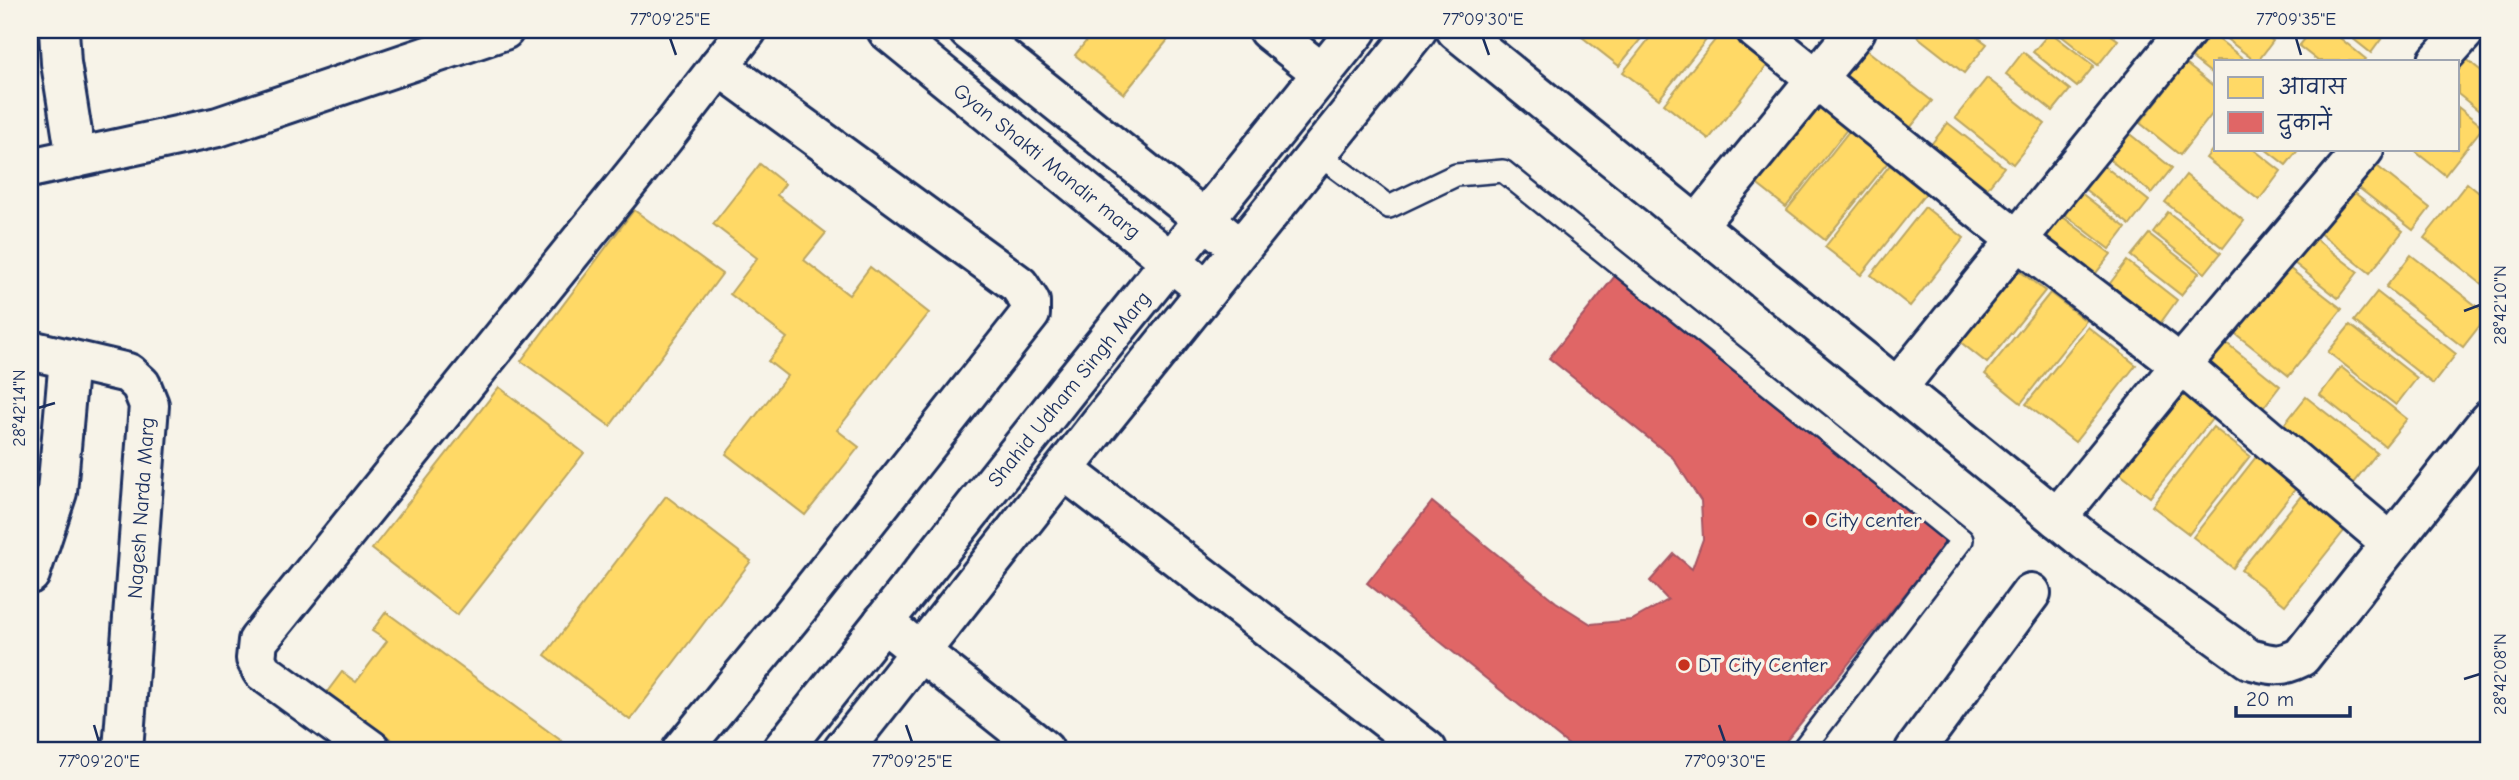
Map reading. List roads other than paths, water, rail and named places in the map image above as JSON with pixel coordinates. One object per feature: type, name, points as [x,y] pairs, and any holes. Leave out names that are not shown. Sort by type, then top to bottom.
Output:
[{"type":"street","points":[[59,30],[61,62],[76,158]]},
{"type":"street","points":[[30,168],[218,128],[505,30]]},
{"type":"street","points":[[371,750],[262,670],[256,659],[258,641],[662,140],[747,30]]},
{"type":"street","name":"Gyan Shakti Mandir marg","points":[[887,30],[1208,292]]},
{"type":"street","points":[[968,30],[1242,250]]},
{"type":"street","points":[[1268,30],[1322,73]]},
{"type":"street","name":"Shahid Udham Singh Marg","points":[[782,750],[1357,30]]},
{"type":"street","points":[[843,750],[1417,30]]},
{"type":"street","points":[[1456,30],[2088,543],[2249,659],[2273,666],[2287,664],[2301,657],[2489,420]]},
{"type":"street","points":[[1756,30],[2017,240],[2181,365],[2391,543]]},
{"type":"street","points":[[1697,226],[1856,30]]},
{"type":"street","points":[[1897,388],[2187,30]]},
{"type":"street","points":[[682,750],[791,617],[1030,314],[1030,303],[1019,285],[719,66]]},
{"type":"street","points":[[2057,518],[2181,365],[2363,150]]},
{"type":"street","name":"Nagesh Narda Marg","points":[[30,350],[128,373],[141,385],[149,405],[123,750]]},
{"type":"street","points":[[30,573],[57,492],[69,359]]},
{"type":"street","points":[[1064,470],[1427,750]]},
{"type":"street","points":[[1915,750],[2031,593]]},
{"type":"street","points":[[883,622],[1044,750]]},
{"type":"lane","points":[[1318,154],[1389,207],[1456,175],[1503,171],[1962,540],[1802,750]]},
{"type":"place","name":"City center","points":[[1811,520]]},
{"type":"place","name":"DT City Center","points":[[1684,665]]}]
